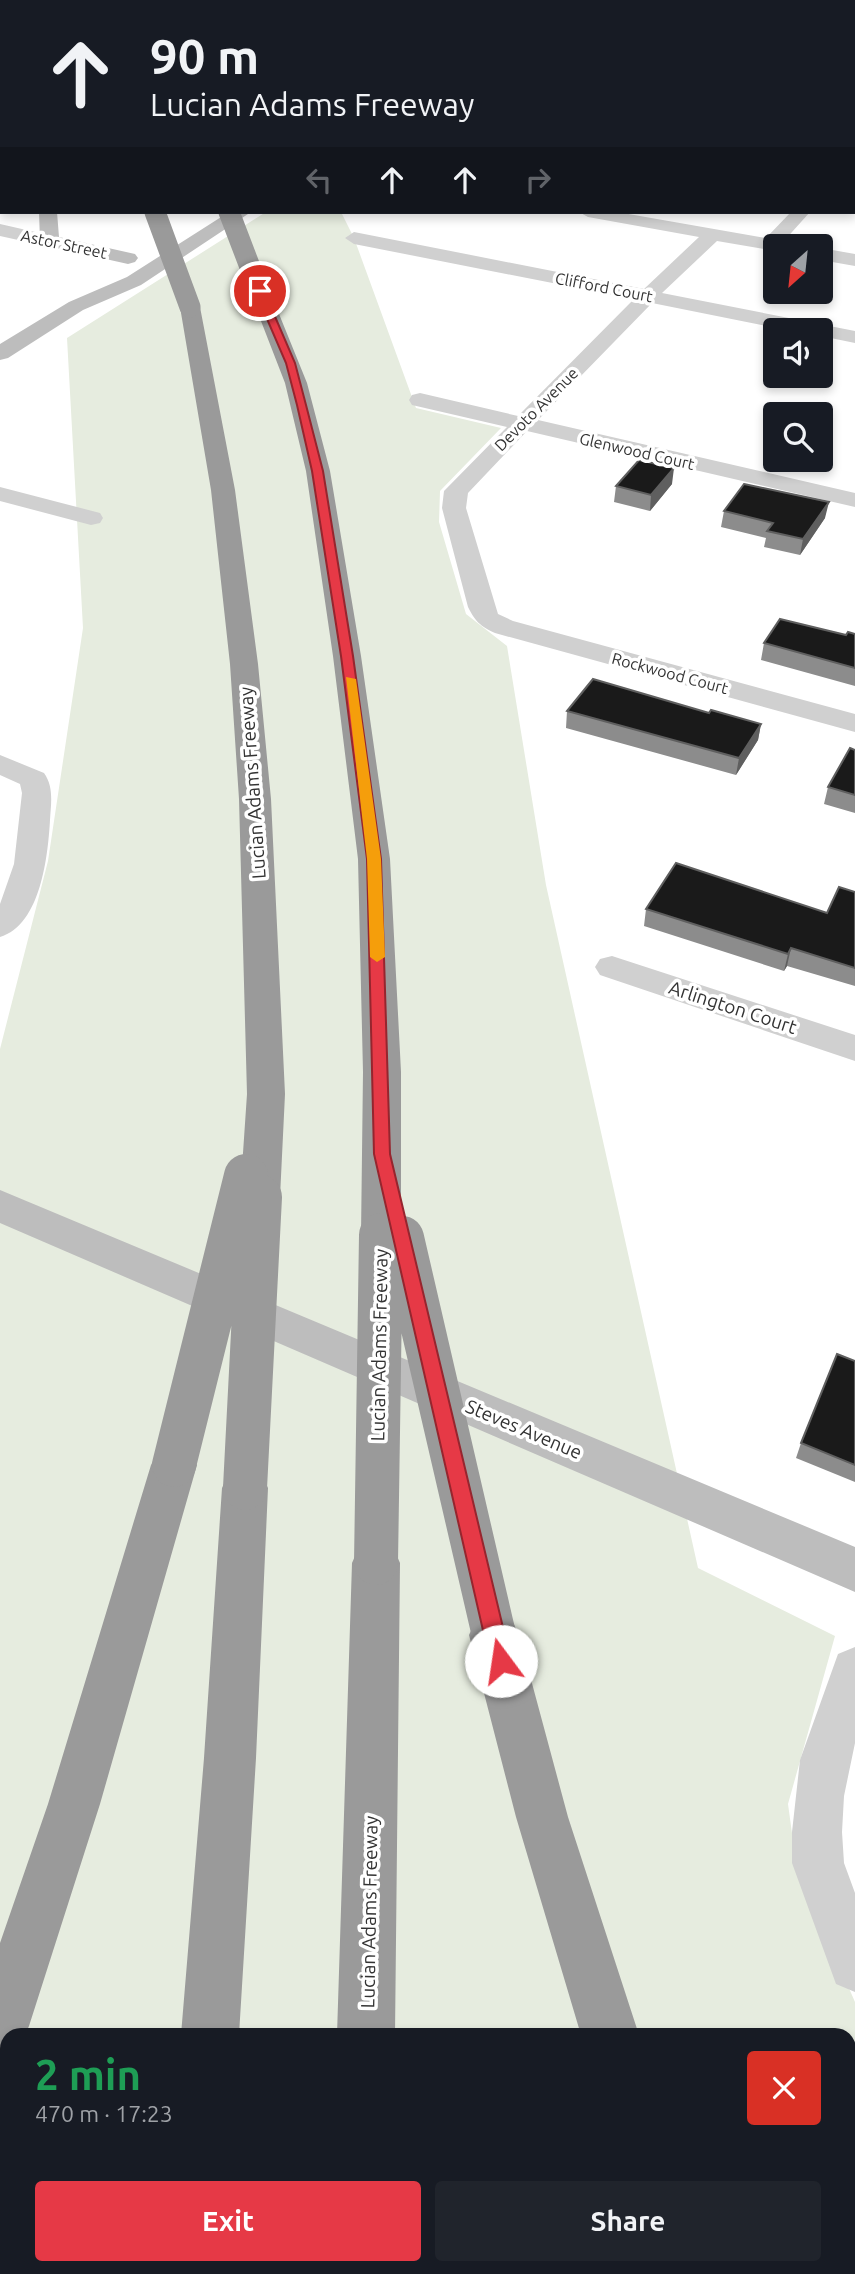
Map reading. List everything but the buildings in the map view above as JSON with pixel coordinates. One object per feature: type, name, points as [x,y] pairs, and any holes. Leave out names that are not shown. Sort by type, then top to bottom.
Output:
[{"type":"highway","name":"Lucian Adams Freeway","points":[[156,214],[190,307],[223,490],[244,664],[255,799],[266,1094],[253,1187],[245,1488],[230,1758],[211,2028]]},
{"type":"highway","points":[[230,214],[296,383],[317,471],[347,656],[374,859],[382,1154],[392,1236],[542,1817],[608,2028]]},
{"type":"highway","points":[[0,2026],[74,1804],[253,1187]]},
{"type":"highway","name":"Lucian Adams Freeway","points":[[366,2028],[376,1563],[392,1236]]},
{"type":"main road","points":[[48,214],[50,241]]},
{"type":"main road","points":[[0,353],[76,306],[134,281],[239,214]]},
{"type":"main road","points":[[76,306],[105,274],[181,225]]},
{"type":"main road","name":"Astor Street","points":[[50,241],[128,258]]},
{"type":"main road","name":"Steves Avenue","points":[[0,1206],[855,1570]]},
{"type":"street","points":[[599,214],[763,244]]},
{"type":"street","points":[[785,234],[800,214]]},
{"type":"street","name":"Astor Street","points":[[0,230],[50,241]]},
{"type":"street","name":"Devoto Avenue","points":[[487,619],[481,607],[454,508],[456,491],[648,296],[713,234]]},
{"type":"street","name":"Clifford Court","points":[[354,238],[855,337]]},
{"type":"street","points":[[833,256],[855,260]]},
{"type":"street","name":"Glenwood Court","points":[[419,400],[855,500]]},
{"type":"street","points":[[0,494],[91,518]]},
{"type":"street","name":"Rockwood Court","points":[[487,619],[535,636],[855,723]]},
{"type":"street","points":[[0,764],[34,779],[37,793],[26,888],[19,904],[0,926]]},
{"type":"street","name":"Arlington Court","points":[[612,967],[855,1048]]},
{"type":"street","points":[[855,1670],[825,1760],[818,1796],[818,1863],[855,1965]]},
{"type":"shaded area","points":[[263,214],[342,214],[354,238],[416,408],[501,428],[440,491],[439,522],[466,614],[507,646],[546,885],[698,1568],[835,1636],[788,1804],[797,1870],[855,2002],[855,2028],[0,2028],[0,1049],[48,861],[83,628],[67,338]]},
{"type":"slow traffic","points":[[350,679],[374,859],[377,957]]},
{"type":"route","points":[[260,291],[290,363],[302,405],[317,471],[347,656],[374,859],[382,1072],[382,1154],[501,1661]]}]
